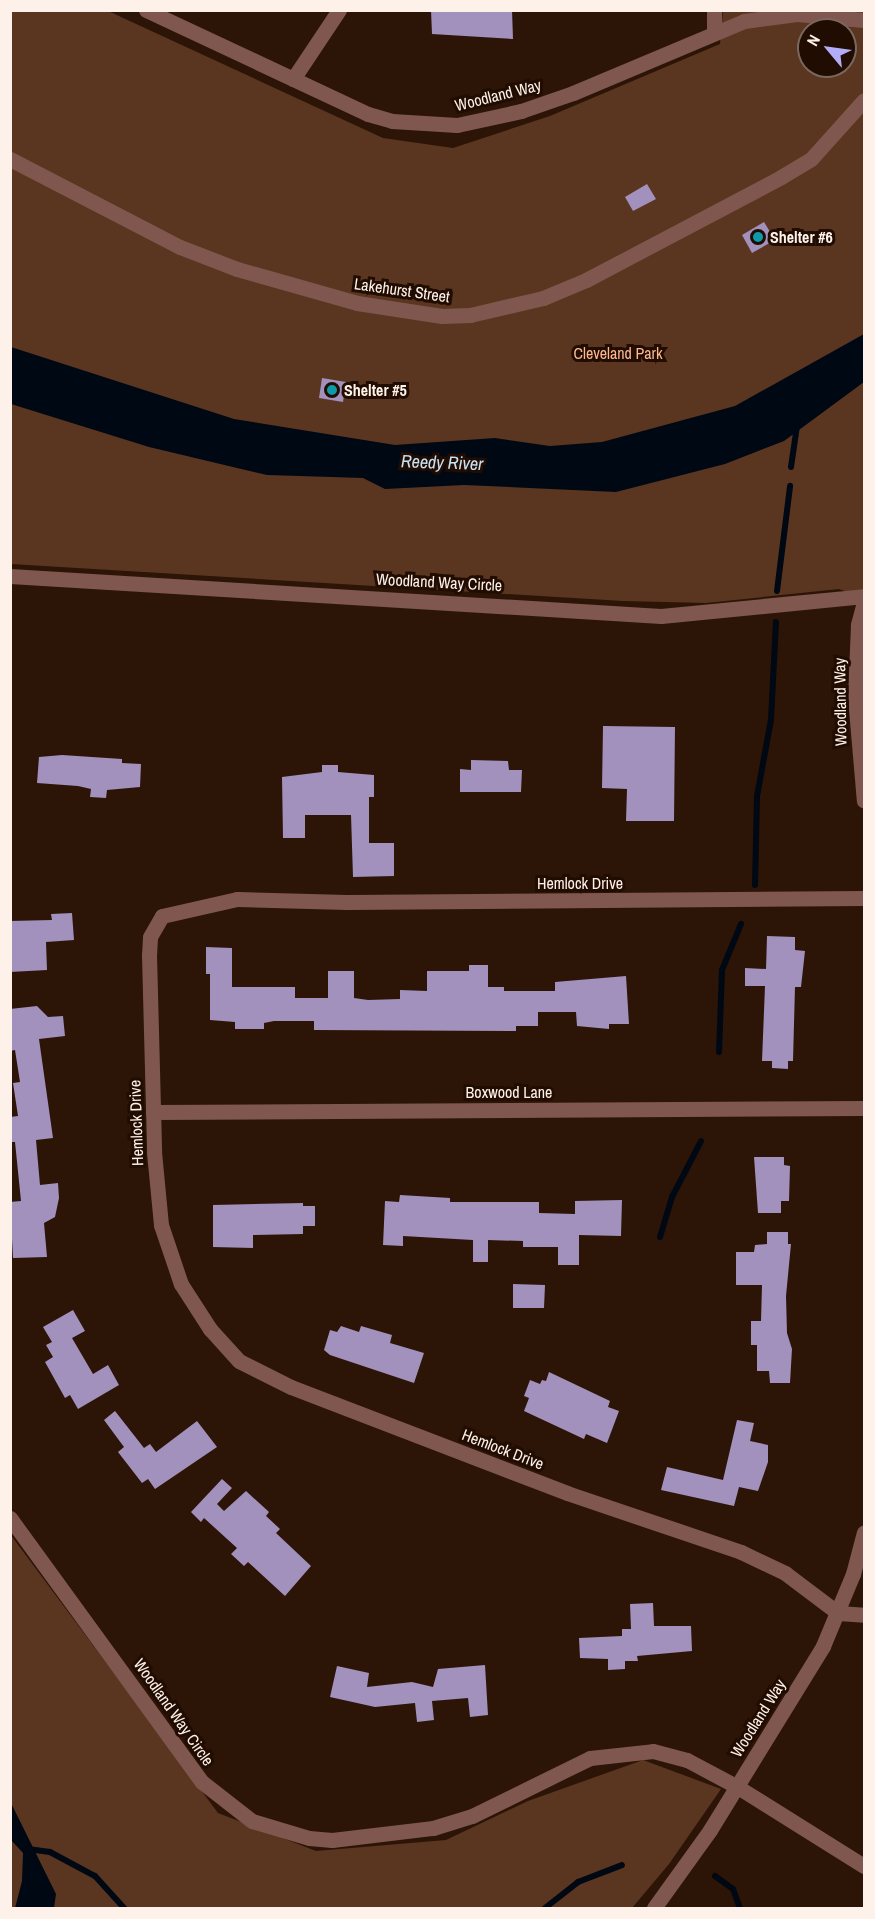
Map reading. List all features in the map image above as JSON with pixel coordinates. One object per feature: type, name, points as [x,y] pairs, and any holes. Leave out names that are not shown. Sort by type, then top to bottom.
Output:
[{"type":"street","name":"Woodland Way","points":[[146,10],[293,79],[392,121],[457,125],[521,111],[573,93],[714,32],[771,15],[864,20]]},
{"type":"street","points":[[293,79],[339,10]]},
{"type":"street","points":[[714,10],[714,32]]},
{"type":"street","name":"Lakehurst Street","points":[[10,159],[180,247],[237,269],[357,303],[442,316],[470,315],[496,311],[564,289],[781,177],[811,159],[864,100]]},
{"type":"street","name":"Woodland Way Circle","points":[[10,576],[661,616],[864,596]]},
{"type":"street","name":"Woodland Way","points":[[864,602],[858,625],[855,697],[864,801]]},
{"type":"street","name":"Hemlock Drive","points":[[838,1613],[785,1573],[741,1552],[535,1481],[291,1387],[239,1361],[210,1329],[181,1284],[168,1253],[161,1225],[153,1112],[149,956],[150,937],[162,916],[237,899],[348,902],[864,898]]},
{"type":"street","name":"Boxwood Lane","points":[[153,1112],[864,1108]]},
{"type":"street","name":"Woodland Way Circle","points":[[10,1518],[202,1782],[252,1821],[309,1838],[332,1840],[433,1828],[472,1816],[590,1758],[633,1750],[668,1753],[736,1786],[864,1866]]},
{"type":"street","name":"Woodland Way","points":[[654,1908],[736,1786],[823,1646],[838,1613],[864,1532]]},
{"type":"street","points":[[838,1613],[864,1616]]},
{"type":"green space","name":"Cleveland Park","points":[[10,11],[108,11],[383,138],[453,148],[550,116],[720,44],[723,11],[864,11],[864,598],[839,589],[706,603],[623,601],[11,564]]},
{"type":"green space","points":[[10,1534],[218,1813],[316,1851],[446,1840],[528,1801],[643,1760],[721,1789],[669,1864],[632,1908],[11,1908]]},
{"type":"water","name":"Reedy River","points":[[864,334],[864,382],[784,441],[725,464],[616,492],[464,485],[385,489],[363,478],[267,475],[149,447],[11,404],[11,347],[234,419],[395,445],[495,438],[550,446],[602,442],[735,406]]},
{"type":"water","points":[[10,1801],[56,1894],[54,1908],[15,1908],[22,1881],[23,1853],[11,1840]]},
{"type":"building","points":[[431,10],[512,10],[513,39],[432,34]]},
{"type":"building","points":[[647,184],[656,199],[633,211],[625,197]]},
{"type":"building","name":"Shelter #6","points":[[764,222],[775,240],[752,253],[742,235]]},
{"type":"building","name":"Shelter #5","points":[[322,378],[346,382],[343,402],[319,398]]},
{"type":"building","points":[[603,726],[675,727],[674,821],[626,821],[627,789],[602,788]]},
{"type":"building","points":[[62,755],[122,759],[122,763],[141,764],[140,787],[107,790],[106,798],[90,797],[91,789],[78,786],[37,783],[39,757]]},
{"type":"building","points":[[471,760],[508,761],[509,770],[522,770],[521,792],[460,792],[460,769],[471,770]]},
{"type":"building","points":[[322,765],[338,765],[338,772],[374,775],[374,797],[369,797],[369,843],[394,843],[394,876],[353,877],[351,815],[305,815],[305,838],[283,838],[282,777],[322,772]]},
{"type":"building","points":[[72,913],[74,940],[46,942],[47,970],[10,972],[10,921],[52,920],[51,914]]},
{"type":"building","points":[[767,936],[795,937],[795,950],[805,951],[801,987],[795,987],[793,1061],[788,1061],[788,1069],[772,1068],[772,1061],[762,1061],[765,986],[745,986],[745,968],[766,969]]},
{"type":"building","points":[[206,947],[232,948],[232,987],[295,987],[295,998],[328,998],[328,971],[354,971],[354,998],[368,1000],[400,999],[400,990],[427,991],[427,971],[469,971],[469,965],[488,965],[488,987],[504,987],[504,991],[555,991],[555,982],[626,976],[629,1024],[609,1024],[609,1029],[577,1026],[576,1012],[538,1012],[538,1026],[516,1026],[516,1031],[314,1030],[314,1021],[274,1021],[264,1023],[264,1029],[235,1029],[235,1022],[210,1020],[210,974],[206,974]]},
{"type":"building","points":[[37,1006],[48,1017],[63,1016],[65,1036],[39,1039],[53,1138],[36,1140],[40,1185],[58,1183],[59,1198],[55,1217],[44,1223],[47,1257],[13,1258],[10,1202],[21,1201],[15,1142],[10,1142],[10,1117],[18,1116],[13,1083],[20,1082],[15,1050],[10,1051],[10,1009]]},
{"type":"building","points":[[754,1157],[784,1157],[784,1165],[790,1166],[789,1201],[781,1201],[781,1213],[758,1213]]},
{"type":"building","points":[[400,1195],[450,1198],[450,1202],[539,1202],[539,1213],[575,1214],[575,1201],[622,1200],[621,1236],[579,1235],[579,1265],[558,1265],[558,1247],[523,1247],[523,1241],[488,1240],[488,1262],[473,1262],[473,1240],[403,1236],[403,1246],[383,1245],[385,1201],[399,1202]]},
{"type":"building","points":[[303,1203],[303,1206],[315,1206],[315,1226],[303,1226],[303,1234],[253,1235],[253,1248],[213,1247],[213,1205]]},
{"type":"building","points":[[767,1232],[788,1232],[788,1244],[791,1244],[786,1296],[787,1333],[792,1349],[790,1383],[770,1383],[769,1371],[757,1371],[757,1345],[751,1345],[751,1321],[761,1321],[762,1285],[736,1285],[736,1252],[754,1252],[755,1245],[767,1244]]},
{"type":"building","points":[[513,1284],[545,1285],[544,1308],[513,1308]]},
{"type":"building","points":[[73,1310],[85,1331],[72,1338],[93,1374],[108,1365],[119,1385],[78,1409],[70,1395],[65,1398],[45,1362],[53,1357],[46,1345],[52,1342],[43,1327]]},
{"type":"building","points":[[341,1326],[359,1332],[361,1326],[392,1335],[390,1343],[424,1353],[414,1383],[330,1355],[324,1350],[330,1330],[337,1332]]},
{"type":"building","points":[[549,1372],[610,1401],[608,1407],[619,1411],[607,1443],[586,1434],[584,1439],[524,1411],[529,1398],[524,1396],[530,1380],[540,1384],[542,1380],[546,1381]]},
{"type":"building","points":[[115,1411],[144,1448],[150,1444],[156,1452],[197,1421],[217,1447],[155,1489],[148,1479],[142,1483],[118,1452],[124,1447],[104,1420]]},
{"type":"building","points":[[737,1420],[754,1423],[750,1441],[768,1445],[768,1462],[758,1491],[739,1487],[734,1506],[661,1490],[667,1467],[723,1480]]},
{"type":"building","points":[[222,1479],[232,1488],[217,1504],[224,1511],[246,1491],[269,1512],[266,1516],[280,1529],[276,1533],[311,1566],[285,1596],[248,1562],[244,1566],[231,1554],[237,1548],[204,1518],[201,1522],[191,1512]]},
{"type":"building","points":[[653,1603],[654,1626],[691,1626],[692,1651],[637,1656],[638,1661],[625,1661],[625,1669],[608,1670],[608,1659],[580,1658],[579,1638],[622,1636],[622,1629],[631,1629],[630,1604]]},
{"type":"building","points":[[485,1665],[488,1715],[470,1717],[468,1698],[432,1701],[434,1720],[417,1722],[415,1703],[375,1707],[330,1697],[337,1666],[369,1673],[367,1687],[412,1682],[433,1687],[438,1669]]},
{"type":"waterway","points":[[791,467],[797,426]]},
{"type":"waterway","points":[[777,591],[790,486]]},
{"type":"waterway","points":[[755,885],[757,796],[771,720],[776,622]]},
{"type":"waterway","points":[[719,1052],[722,970],[741,924]]},
{"type":"waterway","points":[[660,1237],[672,1197],[701,1141]]},
{"type":"waterway","points":[[28,1849],[50,1852],[95,1876],[124,1908]]},
{"type":"waterway","points":[[545,1908],[578,1882],[622,1865]]},
{"type":"waterway","points":[[715,1876],[733,1889],[740,1908]]},
{"type":"place","name":"Shelter #6","points":[[758,237]]},
{"type":"place","name":"Shelter #5","points":[[332,390]]}]
